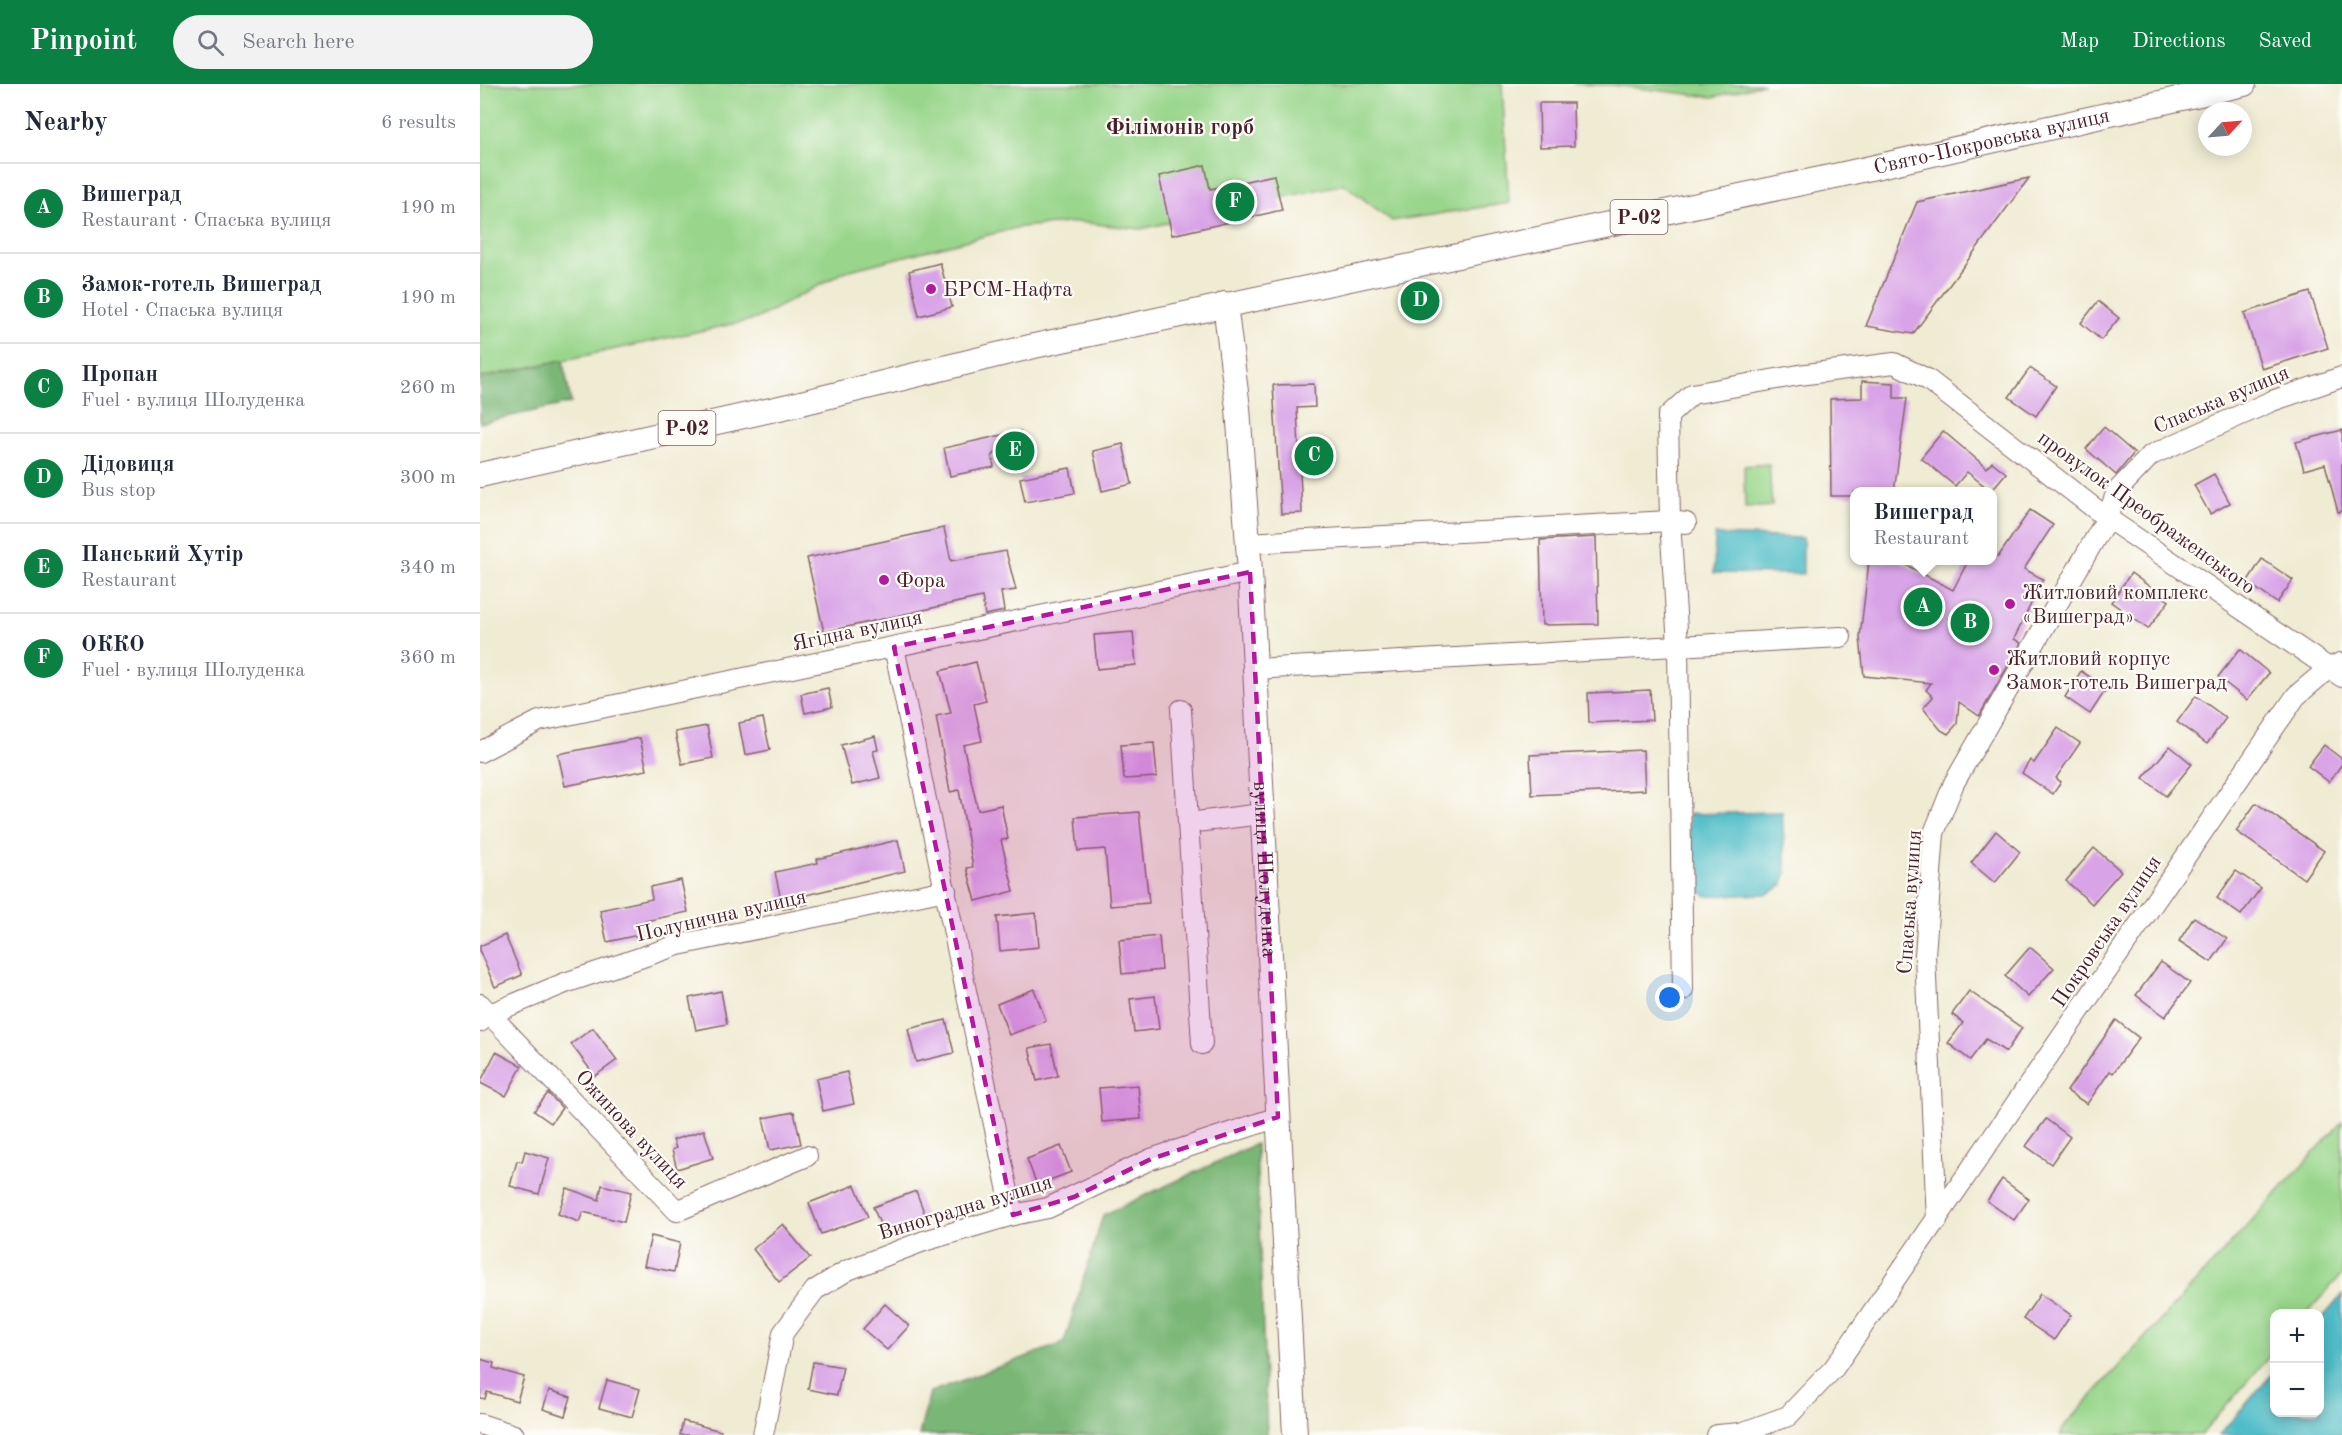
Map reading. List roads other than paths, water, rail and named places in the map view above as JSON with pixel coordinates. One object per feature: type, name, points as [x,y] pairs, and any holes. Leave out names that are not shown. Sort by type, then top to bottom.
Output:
[{"type":"main road","name":"Свято-Покровська вулиця","points":[[1225,304],[1844,174],[2244,84]]},
{"type":"main road","name":"Р-02","points":[[480,477],[1225,304]]},
{"type":"main road","name":"вулиця Шолуденка","points":[[1225,304],[1238,408],[1250,572],[1296,1435]]},
{"type":"street","name":"провулок Преображенського","points":[[1683,990],[1678,522],[1668,416],[1692,394],[1798,375],[1894,363],[1927,379],[2107,518],[2338,669]]},
{"type":"street","name":"Спаська вулиця","points":[[1937,1221],[1925,955],[1934,833],[1954,783],[2107,518],[2117,491],[2151,455],[2272,401],[2342,377]]},
{"type":"street","points":[[1248,543],[1678,522]]},
{"type":"street","name":"Ягідна вулиця","points":[[480,752],[539,721],[1250,572]]},
{"type":"street","points":[[1255,669],[1841,637]]},
{"type":"street","points":[[894,646],[1013,1215]]},
{"type":"street","name":"Покровська вулиця","points":[[1717,1435],[1741,1433],[1788,1416],[1834,1368],[1924,1241],[2296,696],[2338,669]]},
{"type":"street","points":[[1181,710],[1202,1044]]},
{"type":"street","points":[[1188,823],[1262,814]]},
{"type":"street","name":"Полунична вулиця","points":[[483,1013],[678,945],[946,890]]},
{"type":"street","name":"Ожинова вулиця","points":[[483,1013],[677,1211],[807,1156]]},
{"type":"street","name":"Виноградна вулиця","points":[[763,1435],[783,1333],[815,1290],[848,1270],[924,1241],[1013,1215],[1048,1208],[1151,1159],[1278,1117]]},
{"type":"street","points":[[480,1424],[514,1435]]},
{"type":"water","points":[[1715,535],[1803,538],[1803,574],[1714,573]]},
{"type":"water","points":[[1782,812],[1786,873],[1782,886],[1767,894],[1706,896],[1691,883],[1689,814]]},
{"type":"water","points":[[2342,1295],[2342,1435],[2219,1435],[2270,1377],[2270,1417],[2324,1417],[2324,1316]]},
{"type":"place","name":"ОККО","points":[[1235,202]]},
{"type":"place","name":"БРСМ-Нафта","points":[[931,289]]},
{"type":"place","name":"Дідовиця","points":[[1420,301]]},
{"type":"place","name":"Панський Хутір","points":[[1015,451]]},
{"type":"place","name":"Пропан","points":[[1314,456]]},
{"type":"place","name":"Фора","points":[[884,580]]},
{"type":"place","name":"Житловий комплекс «Вишеград»","points":[[2010,604]]},
{"type":"place","name":"Вишеград","points":[[1923,607]]},
{"type":"place","name":"Замок-готель Вишеград","points":[[1970,623]]},
{"type":"place","name":"Житловий корпус Замок-готель Вишеград","points":[[1994,670]]},
{"type":"district","name":"Філімонів горб","points":[[1180,126]]}]
